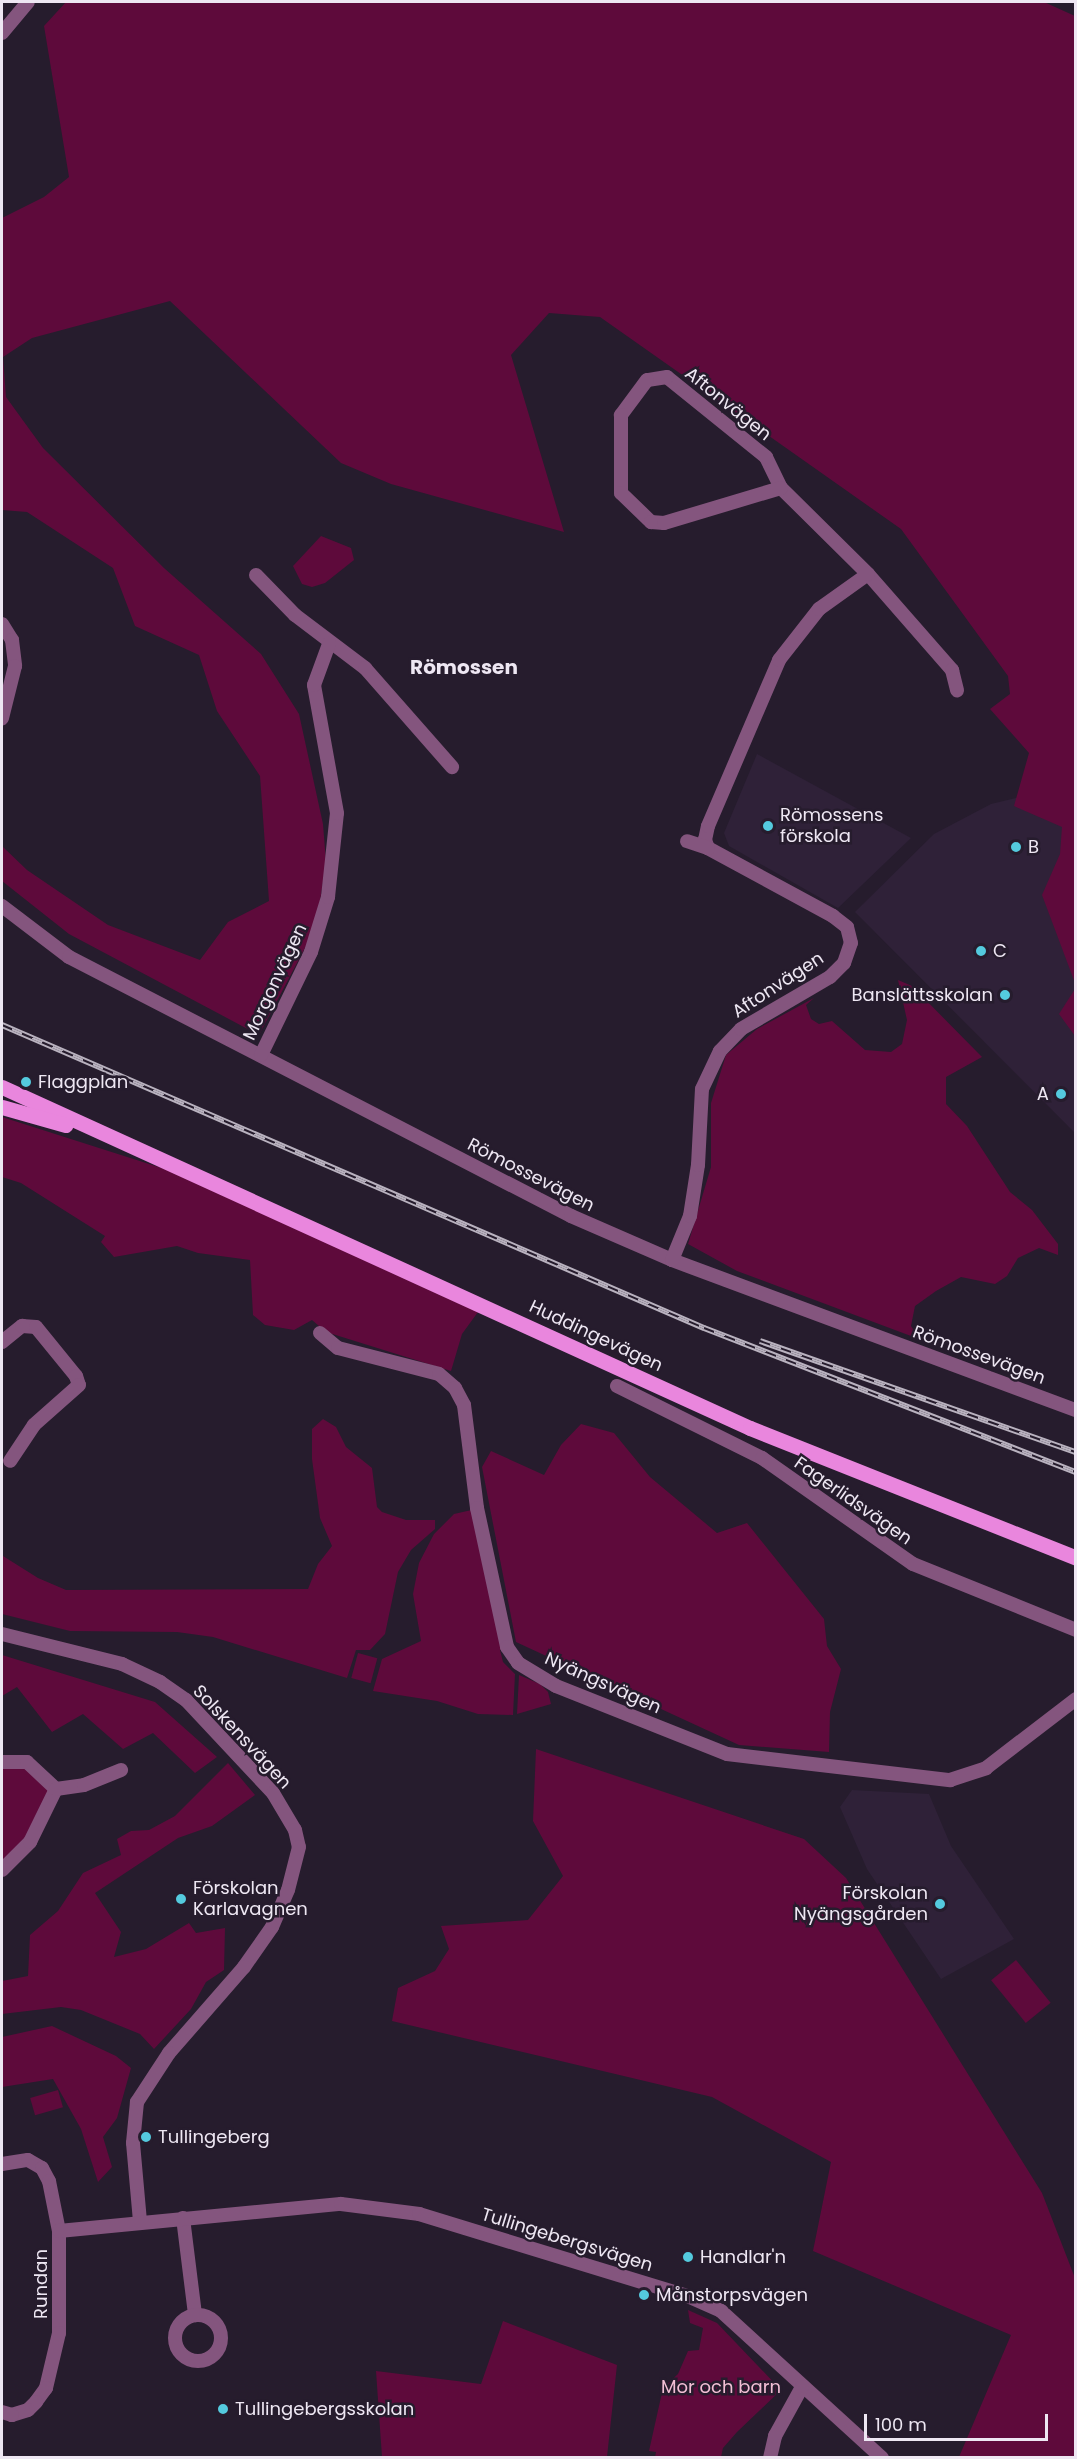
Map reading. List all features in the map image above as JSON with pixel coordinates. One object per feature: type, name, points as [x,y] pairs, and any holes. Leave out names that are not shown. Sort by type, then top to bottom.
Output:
[{"type":"main road","name":"Huddingevägen","points":[[2,1087],[106,1136],[235,1191],[750,1428],[1076,1558]]},
{"type":"main road","name":"Huddingevägen","points":[[2,1107],[106,1136]]},
{"type":"street","points":[[2,33],[28,2]]},
{"type":"street","name":"Aftonvägen","points":[[781,488],[664,523],[651,522],[621,493],[621,415],[647,380],[667,377],[766,457],[781,488],[868,574],[952,670],[957,690]]},
{"type":"street","points":[[708,848],[705,840],[708,826],[779,660],[819,609],[868,574]]},
{"type":"street","points":[[256,575],[329,644],[346,650],[365,668],[453,766]]},
{"type":"street","points":[[2,624],[12,640],[15,666],[2,718]]},
{"type":"street","name":"Morgonvägen","points":[[261,1055],[311,952],[328,897],[337,813],[314,685],[329,644]]},
{"type":"street","name":"Aftonvägen","points":[[672,1260],[693,1199],[702,1089],[720,1051],[741,1029],[830,976],[844,963],[851,943],[848,927],[832,916],[708,848],[687,841]]},
{"type":"street","name":"Römossevägen","points":[[2,906],[69,957],[261,1055],[508,1186],[672,1260],[1076,1410]]},
{"type":"street","points":[[2,1342],[22,1326],[36,1327],[76,1376],[79,1385],[34,1425],[10,1461]]},
{"type":"street","name":"Nyängsvägen","points":[[320,1334],[338,1348],[439,1374],[455,1389],[464,1406],[477,1508],[507,1647],[518,1663],[556,1686],[727,1754],[950,1780],[986,1768],[1076,1699]]},
{"type":"street","name":"Fagerlidsvägen","points":[[617,1386],[762,1458],[913,1564],[1076,1630]]},
{"type":"street","name":"Solskensvägen","points":[[2,1634],[122,1664],[160,1682],[186,1700],[273,1793],[295,1830],[299,1847],[288,1890],[272,1927],[244,1967],[169,2053],[137,2102],[133,2143],[140,2222]]},
{"type":"street","points":[[2,1762],[27,1762],[56,1789]]},
{"type":"street","points":[[56,1789],[84,1785],[121,1770]]},
{"type":"street","points":[[2,1870],[30,1842],[56,1789]]},
{"type":"street","name":"Rundan","points":[[2,2164],[28,2160],[42,2168],[49,2181],[59,2232],[59,2333],[46,2388],[28,2410],[12,2415],[2,2412]]},
{"type":"street","name":"Tullingebergsvägen","points":[[59,2232],[140,2222],[341,2204],[419,2214],[690,2297],[721,2311],[802,2387],[882,2457]]},
{"type":"street","points":[[183,2218],[195,2315]]},
{"type":"street","points":[[770,2457],[775,2436],[802,2387]]},
{"type":"shaded area","points":[[757,754],[911,838],[838,908],[729,846],[724,833]]},
{"type":"shaded area","name":"Banslättsskolan","points":[[1024,796],[1075,814],[1075,1133],[855,912],[934,834],[991,804]]},
{"type":"shaded area","name":"Förskolan Nyängsgården","points":[[852,1790],[929,1794],[951,1846],[1014,1939],[941,1979],[867,1869],[840,1807]]},
{"type":"green space","points":[[66,2],[1044,2],[1075,16],[1075,983],[1042,895],[1060,854],[1062,827],[1014,806],[1029,753],[990,709],[1010,694],[1008,676],[901,529],[600,317],[549,313],[511,355],[564,532],[391,484],[341,463],[170,301],[32,338],[3,357],[6,397],[43,448],[164,568],[261,654],[299,714],[323,824],[326,862],[316,927],[259,1035],[69,934],[2,881],[2,846],[27,870],[108,925],[200,960],[228,922],[269,901],[260,776],[217,711],[199,655],[135,626],[113,568],[27,512],[2,510],[2,218],[44,197],[69,177],[44,26]]},
{"type":"green space","points":[[321,536],[351,548],[354,560],[325,583],[312,587],[302,584],[293,566]]},
{"type":"green space","points":[[898,980],[912,986],[982,1057],[946,1077],[946,1104],[967,1126],[1010,1192],[1032,1210],[1058,1244],[1058,1255],[1039,1248],[1018,1258],[1007,1276],[995,1284],[961,1277],[936,1291],[915,1306],[911,1326],[919,1339],[737,1271],[688,1244],[711,1167],[711,1103],[726,1055],[757,1029],[814,998],[806,1005],[811,1019],[819,1024],[832,1021],[865,1050],[891,1052],[902,1044],[907,1020]]},
{"type":"green space","points":[[1075,989],[1075,1036],[1059,1014]]},
{"type":"green space","points":[[2,1117],[171,1171],[478,1312],[462,1334],[451,1371],[326,1332],[312,1320],[294,1330],[265,1325],[253,1315],[250,1260],[198,1253],[177,1246],[114,1257],[101,1242],[105,1236],[21,1183],[2,1177]]},
{"type":"green space","points":[[323,1419],[336,1427],[346,1447],[372,1468],[377,1507],[382,1512],[406,1520],[435,1520],[435,1529],[411,1550],[398,1572],[385,1634],[370,1650],[356,1650],[347,1678],[213,1637],[177,1632],[70,1631],[2,1614],[3,1556],[38,1578],[66,1590],[308,1589],[318,1564],[332,1546],[320,1518],[312,1459],[312,1429]]},
{"type":"green space","points":[[581,1424],[614,1433],[650,1477],[717,1533],[747,1523],[824,1619],[827,1646],[841,1669],[830,1712],[829,1752],[739,1745],[516,1642],[482,1467],[491,1451],[544,1475],[561,1445]]},
{"type":"green space","points":[[476,1509],[506,1647],[500,1650],[503,1662],[515,1674],[513,1715],[478,1714],[437,1701],[373,1691],[382,1659],[421,1641],[413,1594],[419,1563],[434,1534],[454,1514]]},
{"type":"green space","points":[[358,1653],[377,1658],[371,1683],[351,1678]]},
{"type":"green space","points":[[2,1655],[155,1702],[217,1757],[195,1773],[153,1733],[123,1749],[83,1714],[52,1732],[17,1687],[2,1696]]},
{"type":"green space","points":[[519,1675],[540,1684],[548,1692],[551,1704],[517,1714]]},
{"type":"green space","points":[[536,1749],[804,1839],[846,1878],[1042,2193],[1075,2278],[1075,2457],[959,2457],[1011,2335],[813,2251],[831,2162],[712,2097],[392,2021],[398,1988],[435,1971],[449,1949],[441,1926],[528,1920],[563,1876],[533,1821]]},
{"type":"green space","points":[[228,1763],[255,1795],[212,1826],[178,1838],[95,1893],[121,1932],[114,1957],[146,1949],[189,1923],[196,1933],[225,1928],[224,1970],[206,1982],[191,2009],[154,2049],[140,2034],[81,2010],[61,2007],[2,2014],[2,1981],[28,1976],[30,1935],[58,1911],[83,1873],[121,1855],[117,1839],[131,1831],[149,1830],[175,1816]]},
{"type":"green space","points":[[2,1766],[25,1766],[45,1781],[50,1794],[26,1842],[2,1866]]},
{"type":"green space","points":[[1016,1960],[1051,2003],[1026,2023],[991,1980]]},
{"type":"green space","points":[[52,2026],[116,2056],[131,2068],[117,2118],[103,2137],[112,2167],[98,2182],[81,2129],[53,2079],[2,2087],[2,2037]]},
{"type":"green space","points":[[58,2090],[63,2107],[35,2115],[30,2098]]},
{"type":"green space","name":"Mor och barn","points":[[688,2310],[717,2323],[781,2390],[737,2432],[723,2448],[721,2457],[655,2457],[656,2452],[649,2451],[663,2388],[678,2374],[688,2351],[699,2350],[703,2328],[690,2323]]},
{"type":"green space","points":[[503,2321],[617,2365],[607,2457],[382,2457],[376,2371],[481,2384]]},
{"type":"railway","points":[[2,1025],[704,1328],[1076,1472]]},
{"type":"railway","points":[[760,1341],[1076,1452]]},
{"type":"place","name":"Römossens förskola","points":[[768,826]]},
{"type":"place","name":"B","points":[[1016,847]]},
{"type":"place","name":"C","points":[[981,951]]},
{"type":"place","name":"Banslättsskolan","points":[[1005,995]]},
{"type":"place","name":"Flaggplan","points":[[26,1082]]},
{"type":"place","name":"A","points":[[1061,1094]]},
{"type":"place","name":"Förskolan Karlavagnen","points":[[181,1899]]},
{"type":"place","name":"Förskolan Nyängsgården","points":[[940,1904]]},
{"type":"place","name":"Tullingeberg","points":[[146,2137]]},
{"type":"place","name":"Handlar'n","points":[[688,2257]]},
{"type":"place","name":"Månstorpsvägen","points":[[644,2295]]},
{"type":"place","name":"Tullingebergsskolan","points":[[223,2409]]},
{"type":"district","name":"Römossen","points":[[464,667]]}]
